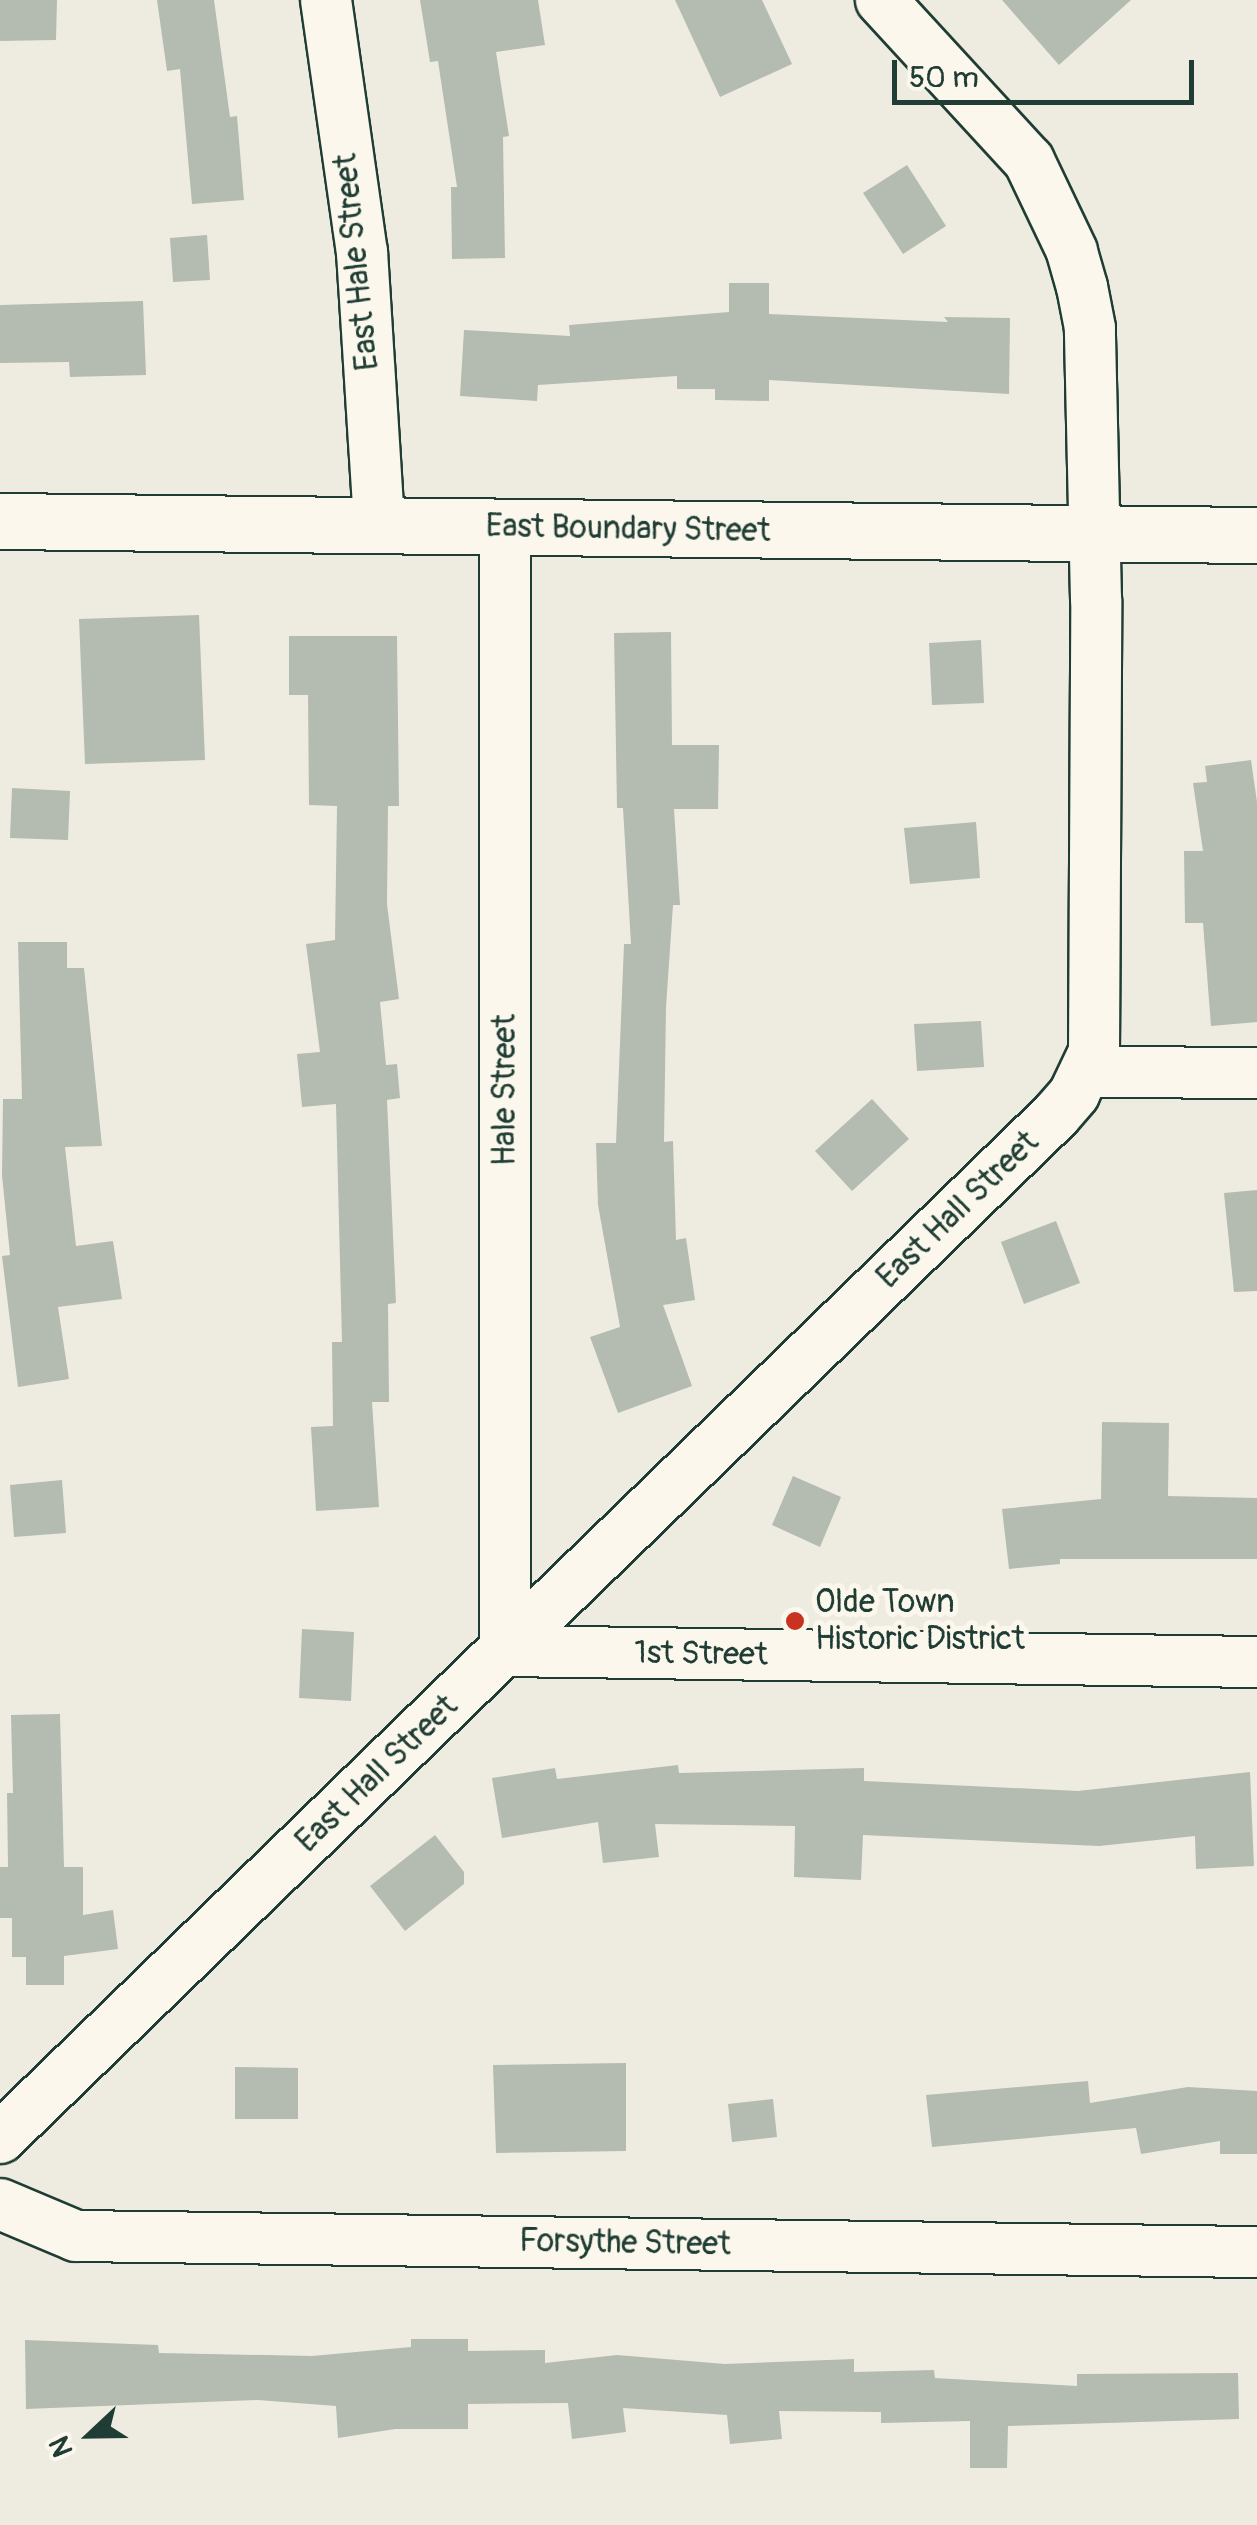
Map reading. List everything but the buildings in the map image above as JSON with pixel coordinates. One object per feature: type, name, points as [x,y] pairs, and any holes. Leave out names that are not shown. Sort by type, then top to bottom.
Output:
[{"type":"main road","name":"East Boundary Street","points":[[0,521],[1257,535]]},
{"type":"street","name":"East Hale Street","points":[[326,0],[362,252],[378,526]]},
{"type":"street","name":"East Hall Street","points":[[0,2138],[1056,1114],[1086,1072],[1098,1008],[1090,328],[1072,250],[1028,161],[880,0]]},
{"type":"street","name":"Hale Street","points":[[505,528],[505,1651]]},
{"type":"street","points":[[1086,1072],[1257,1073]]},
{"type":"street","name":"1st Street","points":[[505,1651],[1257,1662]]},
{"type":"street","name":"Forsythe Street","points":[[0,2204],[76,2236],[1257,2252]]},
{"type":"place","name":"Olde Town Historic District","points":[[795,1621]]}]
